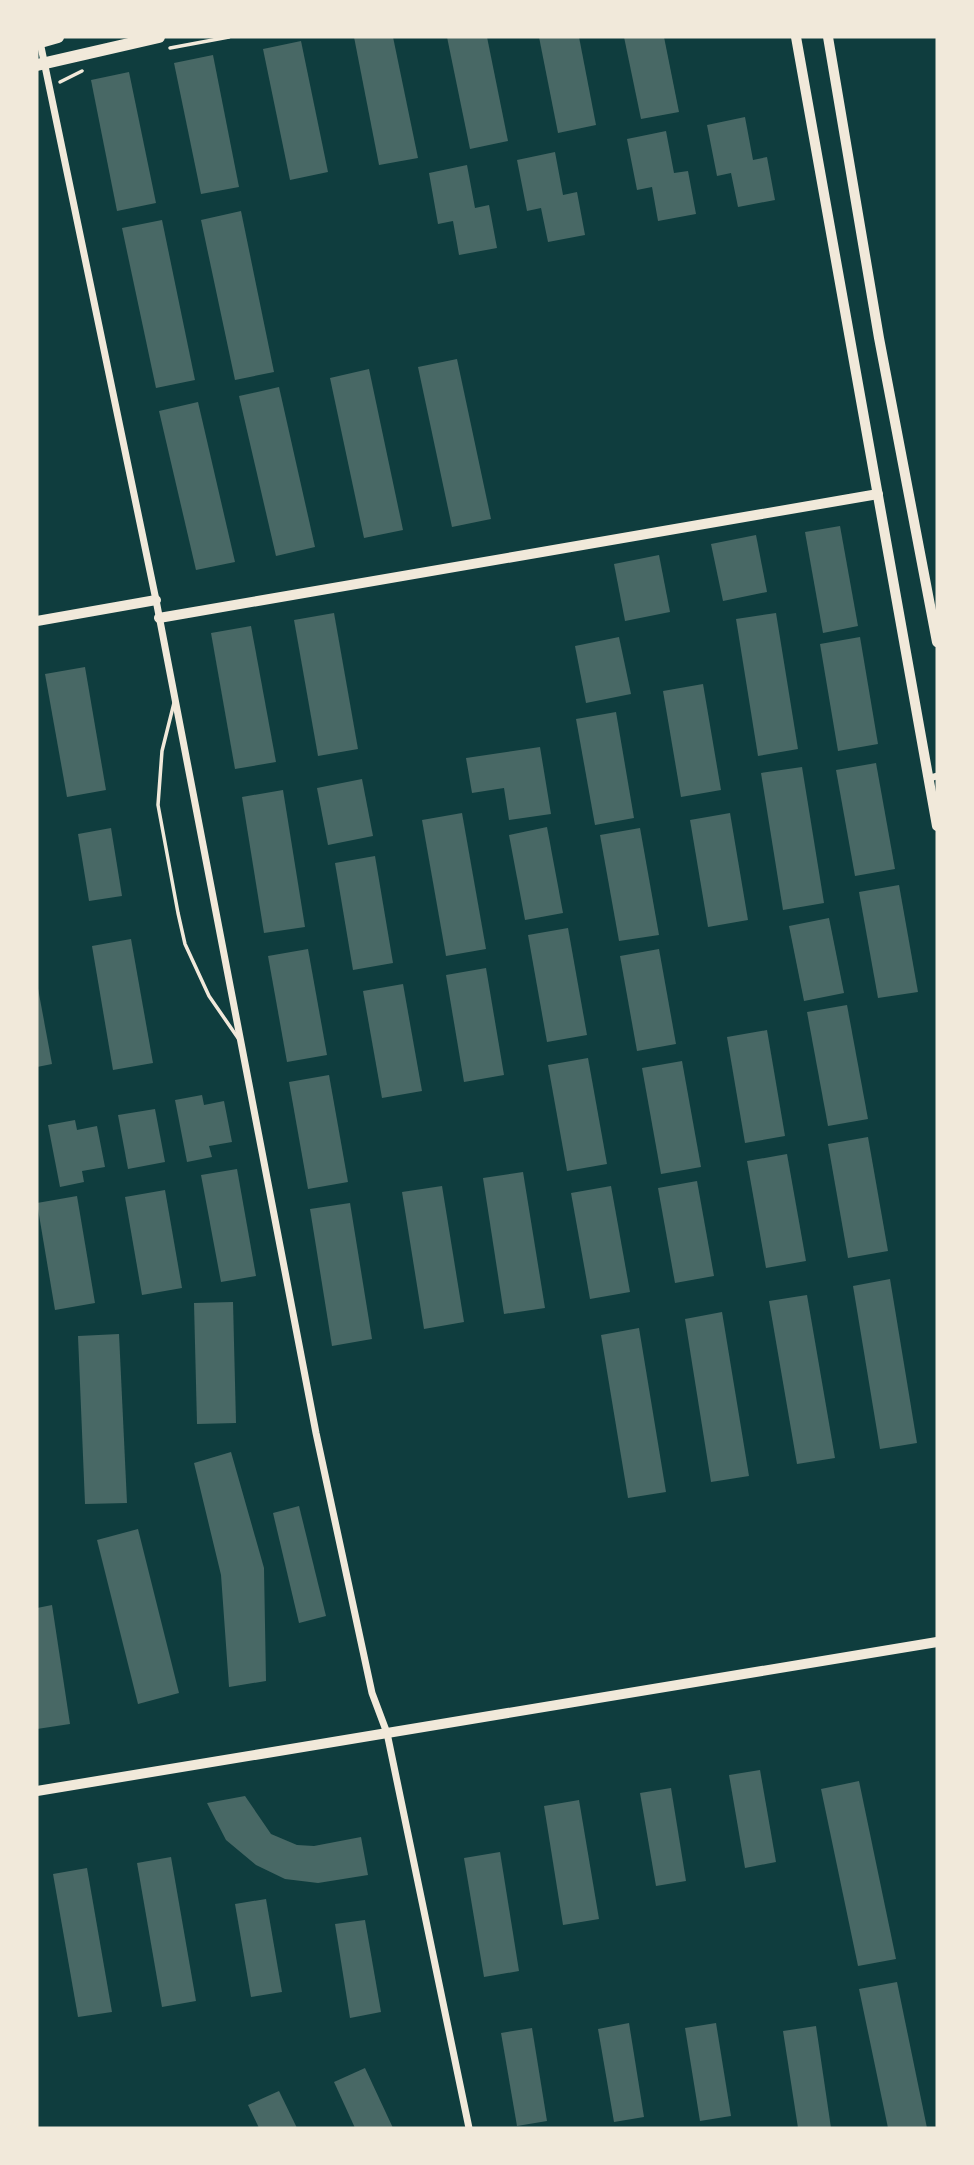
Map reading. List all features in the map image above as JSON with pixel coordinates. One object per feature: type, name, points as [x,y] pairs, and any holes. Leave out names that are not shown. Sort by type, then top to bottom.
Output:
[{"type":"main road","points":[[39,41],[58,37]]},
{"type":"main road","points":[[41,64],[159,37]]},
{"type":"main road","points":[[796,37],[878,494],[934,777],[937,825]]},
{"type":"main road","points":[[828,37],[877,326],[937,642]]},
{"type":"main road","points":[[37,1791],[937,1642]]},
{"type":"street","points":[[39,41],[41,64],[156,600],[316,1433],[372,1693],[387,1733],[469,2128]]},
{"type":"street","points":[[159,618],[878,494]]},
{"type":"street","points":[[37,621],[156,600]]},
{"type":"lane","points":[[175,698],[162,751],[158,805],[176,899],[190,955],[209,996],[241,1041]]},
{"type":"building","points":[[354,37],[393,37],[418,158],[379,165]]},
{"type":"building","points":[[447,37],[487,37],[508,141],[470,149]]},
{"type":"building","points":[[539,37],[579,37],[596,125],[558,133]]},
{"type":"building","points":[[624,37],[664,37],[679,112],[641,119]]},
{"type":"building","points":[[301,41],[328,172],[290,180],[263,49]]},
{"type":"building","points":[[213,55],[239,187],[201,194],[174,63]]},
{"type":"building","points":[[129,72],[156,203],[117,211],[91,80]]},
{"type":"building","points":[[745,117],[753,160],[767,157],[775,200],[738,207],[731,173],[717,176],[707,125]]},
{"type":"building","points":[[666,131],[674,173],[688,171],[696,214],[658,221],[652,187],[637,190],[627,139]]},
{"type":"building","points":[[555,152],[563,195],[577,192],[585,235],[548,242],[541,208],[527,211],[517,160]]},
{"type":"building","points":[[467,165],[475,208],[489,205],[497,248],[459,255],[453,221],[438,224],[429,173]]},
{"type":"building","points":[[241,211],[274,372],[235,380],[201,220]]},
{"type":"building","points":[[162,220],[195,380],[156,388],[122,228]]},
{"type":"building","points":[[457,359],[491,519],[452,527],[418,367]]},
{"type":"building","points":[[369,369],[403,530],[364,538],[330,378]]},
{"type":"building","points":[[279,387],[315,547],[276,556],[239,396]]},
{"type":"building","points":[[198,402],[235,562],[196,570],[159,411]]},
{"type":"building","points":[[840,526],[858,626],[823,633],[805,532]]},
{"type":"building","points":[[756,535],[767,592],[723,601],[711,544]]},
{"type":"building","points":[[659,555],[670,612],[625,621],[614,564]]},
{"type":"building","points":[[334,613],[358,749],[318,756],[294,620]]},
{"type":"building","points":[[776,613],[798,749],[758,756],[736,619]]},
{"type":"building","points":[[251,626],[276,762],[235,769],[211,633]]},
{"type":"building","points":[[619,637],[631,694],[586,703],[575,646]]},
{"type":"building","points":[[860,637],[878,744],[838,751],[820,644]]},
{"type":"building","points":[[85,667],[106,790],[67,797],[45,674]]},
{"type":"building","points":[[703,684],[721,790],[681,797],[663,691]]},
{"type":"building","points":[[616,712],[634,818],[595,825],[576,719]]},
{"type":"building","points":[[540,747],[551,814],[509,820],[504,788],[472,793],[466,758]]},
{"type":"building","points":[[876,763],[895,869],[855,876],[836,770]]},
{"type":"building","points":[[802,767],[824,903],[783,910],[761,773]]},
{"type":"building","points":[[362,779],[373,836],[328,845],[317,788]]},
{"type":"building","points":[[283,790],[305,927],[264,933],[242,797]]},
{"type":"building","points":[[462,813],[486,949],[446,956],[422,820]]},
{"type":"building","points":[[730,813],[748,920],[708,927],[690,820]]},
{"type":"building","points":[[547,827],[563,913],[525,920],[509,835]]},
{"type":"building","points":[[111,828],[122,896],[89,901],[78,834]]},
{"type":"building","points":[[640,828],[659,935],[619,941],[600,835]]},
{"type":"building","points":[[375,856],[393,963],[353,970],[335,863]]},
{"type":"building","points":[[899,885],[918,992],[878,998],[859,892]]},
{"type":"building","points":[[829,918],[844,993],[804,1001],[789,926]]},
{"type":"building","points":[[568,928],[587,1035],[547,1042],[528,935]]},
{"type":"building","points":[[131,939],[153,1063],[113,1070],[92,946]]},
{"type":"building","points":[[308,949],[327,1055],[287,1062],[268,956]]},
{"type":"building","points":[[659,949],[676,1044],[637,1051],[620,956]]},
{"type":"building","points":[[486,968],[504,1075],[464,1082],[446,975]]},
{"type":"building","points":[[37,983],[52,1064],[37,1067]]},
{"type":"building","points":[[403,984],[422,1091],[382,1098],[363,991]]},
{"type":"building","points":[[847,1005],[868,1119],[828,1126],[807,1012]]},
{"type":"building","points":[[767,1030],[785,1136],[745,1143],[727,1037]]},
{"type":"building","points":[[588,1058],[607,1164],[567,1171],[548,1065]]},
{"type":"building","points":[[682,1061],[701,1167],[661,1174],[642,1068]]},
{"type":"building","points":[[329,1075],[348,1182],[308,1189],[289,1082]]},
{"type":"building","points":[[202,1095],[204,1105],[224,1101],[232,1142],[209,1146],[212,1157],[187,1162],[175,1100]]},
{"type":"building","points":[[155,1109],[165,1162],[128,1169],[118,1115]]},
{"type":"building","points":[[75,1120],[77,1130],[97,1126],[105,1167],[82,1171],[84,1182],[60,1187],[48,1125]]},
{"type":"building","points":[[868,1137],[888,1251],[848,1258],[828,1144]]},
{"type":"building","points":[[787,1154],[806,1261],[766,1268],[747,1161]]},
{"type":"building","points":[[237,1169],[256,1276],[221,1282],[201,1175]]},
{"type":"building","points":[[523,1172],[545,1308],[504,1314],[483,1178]]},
{"type":"building","points":[[697,1181],[714,1276],[675,1283],[658,1188]]},
{"type":"building","points":[[442,1186],[464,1322],[424,1329],[402,1192]]},
{"type":"building","points":[[611,1186],[630,1292],[590,1299],[571,1193]]},
{"type":"building","points":[[165,1190],[182,1288],[142,1295],[125,1197]]},
{"type":"building","points":[[77,1196],[95,1303],[55,1310],[37,1203]]},
{"type":"building","points":[[350,1203],[372,1339],[332,1346],[310,1209]]},
{"type":"building","points":[[890,1279],[917,1443],[880,1449],[853,1286]]},
{"type":"building","points":[[807,1295],[835,1458],[797,1464],[769,1301]]},
{"type":"building","points":[[233,1302],[236,1423],[197,1424],[194,1303]]},
{"type":"building","points":[[722,1312],[749,1476],[711,1482],[685,1319]]},
{"type":"building","points":[[639,1328],[666,1492],[628,1498],[601,1335]]},
{"type":"building","points":[[119,1334],[127,1503],[85,1504],[78,1336]]},
{"type":"building","points":[[231,1452],[264,1568],[266,1681],[229,1687],[221,1575],[194,1463]]},
{"type":"building","points":[[299,1506],[326,1616],[299,1623],[273,1513]]},
{"type":"building","points":[[138,1529],[179,1693],[138,1704],[97,1540]]},
{"type":"building","points":[[52,1605],[70,1724],[37,1729],[37,1608]]},
{"type":"building","points":[[760,1770],[776,1862],[745,1868],[729,1775]]},
{"type":"building","points":[[859,1781],[896,1959],[858,1966],[821,1789]]},
{"type":"building","points":[[671,1788],[686,1881],[656,1886],[640,1793]]},
{"type":"building","points":[[245,1796],[271,1834],[297,1845],[314,1846],[361,1837],[368,1875],[318,1883],[285,1879],[256,1865],[226,1840],[207,1803]]},
{"type":"building","points":[[579,1800],[599,1919],[563,1925],[544,1806]]},
{"type":"building","points":[[500,1852],[519,1971],[484,1977],[464,1858]]},
{"type":"building","points":[[171,1857],[196,2001],[162,2007],[137,1863]]},
{"type":"building","points":[[87,1868],[112,2012],[78,2017],[53,1874]]},
{"type":"building","points":[[266,1899],[282,1992],[251,1997],[235,1904]]},
{"type":"building","points":[[365,1920],[381,2012],[350,2018],[335,1924]]},
{"type":"building","points":[[897,1982],[927,2128],[888,2128],[859,1989]]},
{"type":"building","points":[[629,2023],[644,2117],[614,2122],[598,2029]]},
{"type":"building","points":[[716,2023],[731,2116],[700,2121],[685,2028]]},
{"type":"building","points":[[816,2026],[831,2128],[798,2128],[783,2031]]},
{"type":"building","points":[[532,2028],[547,2121],[517,2126],[501,2033]]},
{"type":"building","points":[[365,2068],[393,2128],[355,2128],[334,2082]]},
{"type":"building","points":[[279,2091],[297,2128],[259,2128],[248,2105]]}]
